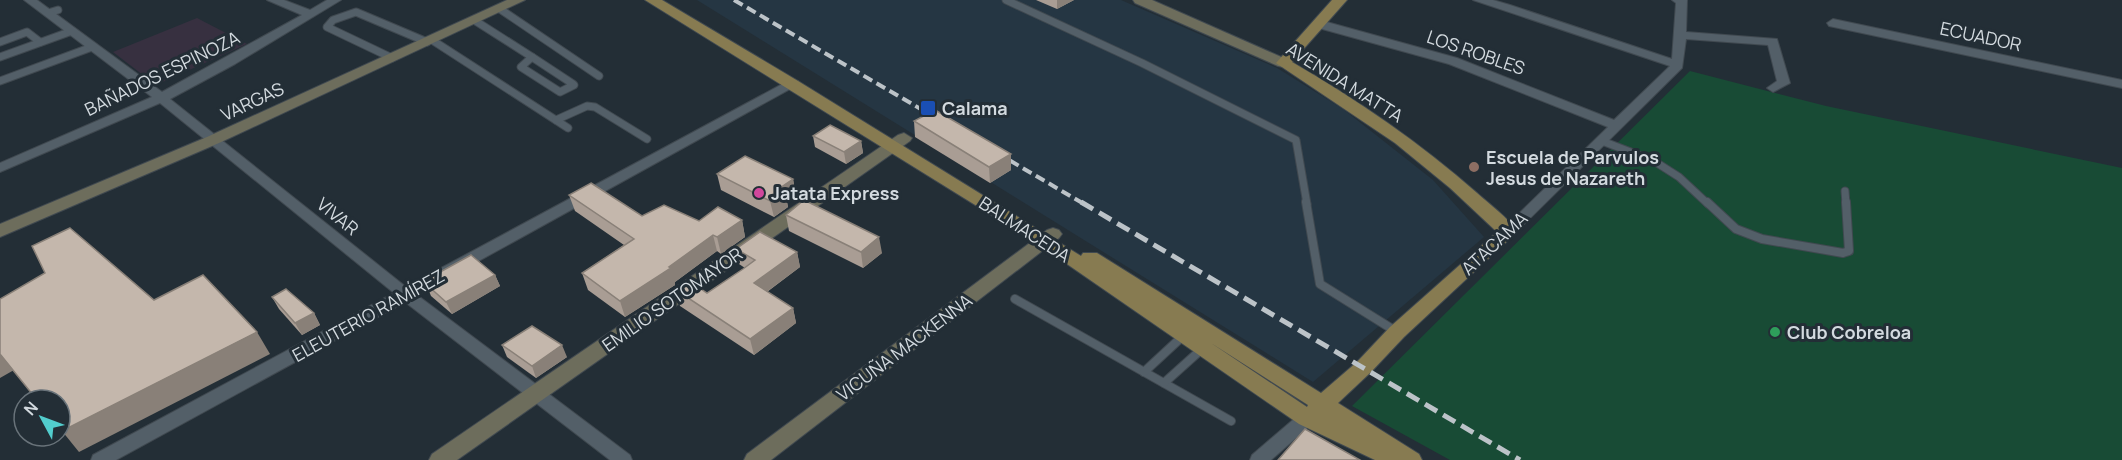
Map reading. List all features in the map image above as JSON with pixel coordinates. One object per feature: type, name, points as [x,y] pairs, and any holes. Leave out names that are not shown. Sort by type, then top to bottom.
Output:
[{"type":"main road","name":"BALMACEDA","points":[[652,0],[793,84],[899,142]]},
{"type":"main road","name":"BALMACEDA","points":[[674,0],[1048,237],[1315,411],[1411,460]]},
{"type":"main road","points":[[1283,63],[1340,0]]},
{"type":"main road","name":"AVENIDA MATTA","points":[[1283,63],[1358,108],[1448,175],[1508,232]]},
{"type":"main road","name":"ATACAMA","points":[[1315,411],[1364,367],[1397,332],[1508,232]]},
{"type":"main road","name":"BALMACEDA","points":[[1048,237],[1203,348],[1396,460]]},
{"type":"street","name":"VIVAR","points":[[30,0],[53,12],[72,32],[161,98],[405,294],[623,460]]},
{"type":"street","points":[[273,0],[311,14]]},
{"type":"street","name":"BAÑADOS ESPINOZA","points":[[0,168],[161,98],[231,61],[335,0]]},
{"type":"street","name":"AVENIDA MATTA","points":[[1140,0],[1283,63]]},
{"type":"street","points":[[1479,0],[1678,65],[1680,1]]},
{"type":"street","name":"VARGAS","points":[[0,231],[213,140],[509,3]]},
{"type":"street","name":"ECUADOR","points":[[1833,23],[2122,84]]},
{"type":"street","name":"LOS ROBLES","points":[[1319,24],[1453,61],[1618,126]]},
{"type":"street","points":[[1680,35],[1773,42],[1784,83],[1773,88]]},
{"type":"street","name":"ATACAMA","points":[[1508,232],[1678,65]]},
{"type":"street","name":"ELEUTERIO RAMÍREZ","points":[[100,460],[793,84]]},
{"type":"street","name":"EMILIO SOTOMAYOR","points":[[440,460],[899,142]]},
{"type":"street","name":"VICUÑA MACKENNA","points":[[754,460],[1048,237]]},
{"type":"street","name":"ATACAMA","points":[[1259,460],[1315,411]]},
{"type":"lane","points":[[1006,0],[1143,63],[1296,140],[1320,284],[1397,332]]},
{"type":"lane","points":[[509,3],[599,76]]},
{"type":"lane","points":[[392,58],[327,27],[333,20],[356,12],[429,41],[568,128]]},
{"type":"lane","points":[[474,20],[532,57],[573,85],[560,92],[520,67],[532,57]]},
{"type":"lane","points":[[0,42],[27,32],[40,42]]},
{"type":"lane","points":[[0,57],[72,32]]},
{"type":"lane","points":[[0,81],[92,47]]},
{"type":"lane","points":[[556,120],[587,106],[595,107],[647,139]]},
{"type":"lane","points":[[1602,141],[1654,161],[1679,177],[1736,229],[1762,239],[1843,253],[1850,251],[1845,191]]},
{"type":"lane","points":[[1015,299],[1232,421]]},
{"type":"lane","points":[[1144,372],[1184,335]]},
{"type":"lane","points":[[1164,383],[1203,348]]},
{"type":"shaded area","points":[[697,0],[1121,0],[1277,68],[1343,109],[1433,180],[1484,237],[1313,382]]},
{"type":"shaded area","points":[[197,18],[247,44],[156,85],[113,52]]},
{"type":"green space","name":"Club Cobreloa","points":[[1690,71],[1826,106],[2122,168],[2122,460],[1450,460],[1352,406]]},
{"type":"building","points":[[935,110],[1011,154],[989,167],[914,121]]},
{"type":"building","points":[[830,125],[861,141],[844,152],[813,136]]},
{"type":"building","points":[[745,156],[793,179],[780,188],[785,191],[770,201],[717,174]]},
{"type":"building","points":[[591,183],[642,216],[664,205],[699,221],[718,207],[742,220],[717,237],[713,235],[669,267],[671,268],[620,301],[582,273],[634,239],[569,195]]},
{"type":"building","points":[[804,200],[879,237],[861,252],[786,215]]},
{"type":"building","points":[[70,228],[154,300],[203,275],[257,332],[72,426],[72,388],[27,388],[0,354],[0,299],[45,273],[32,246]]},
{"type":"building","points":[[760,232],[797,252],[754,283],[793,308],[750,339],[676,290],[689,281],[707,293],[743,269],[755,260],[736,249]]},
{"type":"building","points":[[471,255],[495,275],[446,302],[426,284],[431,277]]},
{"type":"building","points":[[286,289],[314,313],[295,323],[272,297]]},
{"type":"building","points":[[532,326],[562,345],[532,366],[502,345]]},
{"type":"building","points":[[1305,429],[1360,460],[1278,460]]},
{"type":"railway","points":[[734,0],[943,122]]},
{"type":"railway","points":[[997,153],[1084,204]]},
{"type":"railway","points":[[1081,202],[1520,460]]},
{"type":"place","name":"Calama","points":[[928,108]]},
{"type":"place","name":"Escuela de Parvulos Jesus de Nazareth","points":[[1474,167]]},
{"type":"place","name":"Jatata Express","points":[[759,193]]},
{"type":"place","name":"Club Cobreloa","points":[[1775,332]]}]
